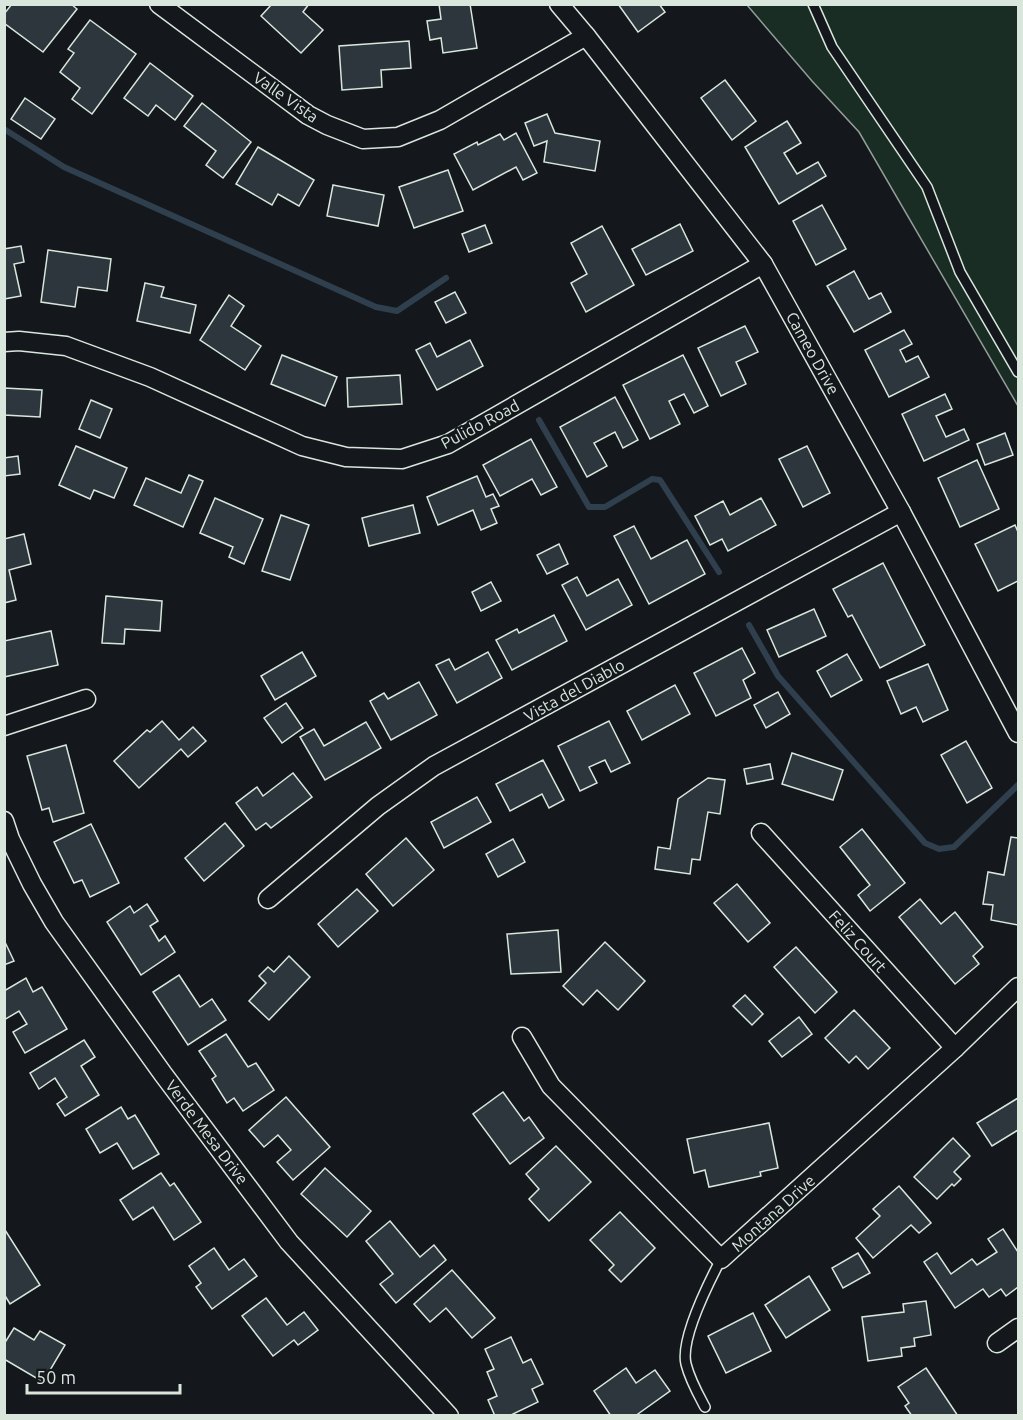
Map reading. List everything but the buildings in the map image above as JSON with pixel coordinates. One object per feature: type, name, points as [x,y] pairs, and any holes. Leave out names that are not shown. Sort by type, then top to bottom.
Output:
[{"type":"street","name":"Valle Vista","points":[[159,4],[308,115],[363,139],[398,137],[440,120],[586,36]]},
{"type":"street","name":"Cameo Drive","points":[[559,4],[764,264],[901,512],[1018,733]]},
{"type":"street","name":"Pulido Road","points":[[4,342],[19,341],[66,346],[150,376],[303,446],[346,457],[402,459],[448,444],[764,264]]},
{"type":"street","name":"Vista del Diablo","points":[[268,899],[378,806],[434,766],[901,512]]},
{"type":"street","points":[[4,726],[86,699]]},
{"type":"street","name":"Verde Mesa Drive","points":[[4,821],[10,839],[32,884],[54,922],[163,1074],[289,1242],[449,1416]]},
{"type":"street","name":"Feliz Court","points":[[761,833],[955,1048]]},
{"type":"street","name":"Montana Drive","points":[[522,1036],[551,1086],[721,1259],[955,1048],[1018,987]]},
{"type":"street","points":[[997,1343],[1018,1328]]},
{"type":"lane","points":[[813,4],[822,28],[837,54],[927,187],[960,272],[1018,372]]},
{"type":"lane","points":[[705,1407],[693,1384],[686,1363],[688,1342],[703,1293],[721,1259]]},
{"type":"green space","points":[[747,5],[1018,5],[1018,406],[859,132]]},
{"type":"waterway","points":[[4,129],[64,167],[376,307],[397,311],[446,278]]},
{"type":"waterway","points":[[539,420],[589,507],[605,507],[652,479],[660,480],[719,572]]},
{"type":"waterway","points":[[749,625],[778,676],[925,843],[939,849],[954,847],[1018,785]]}]
